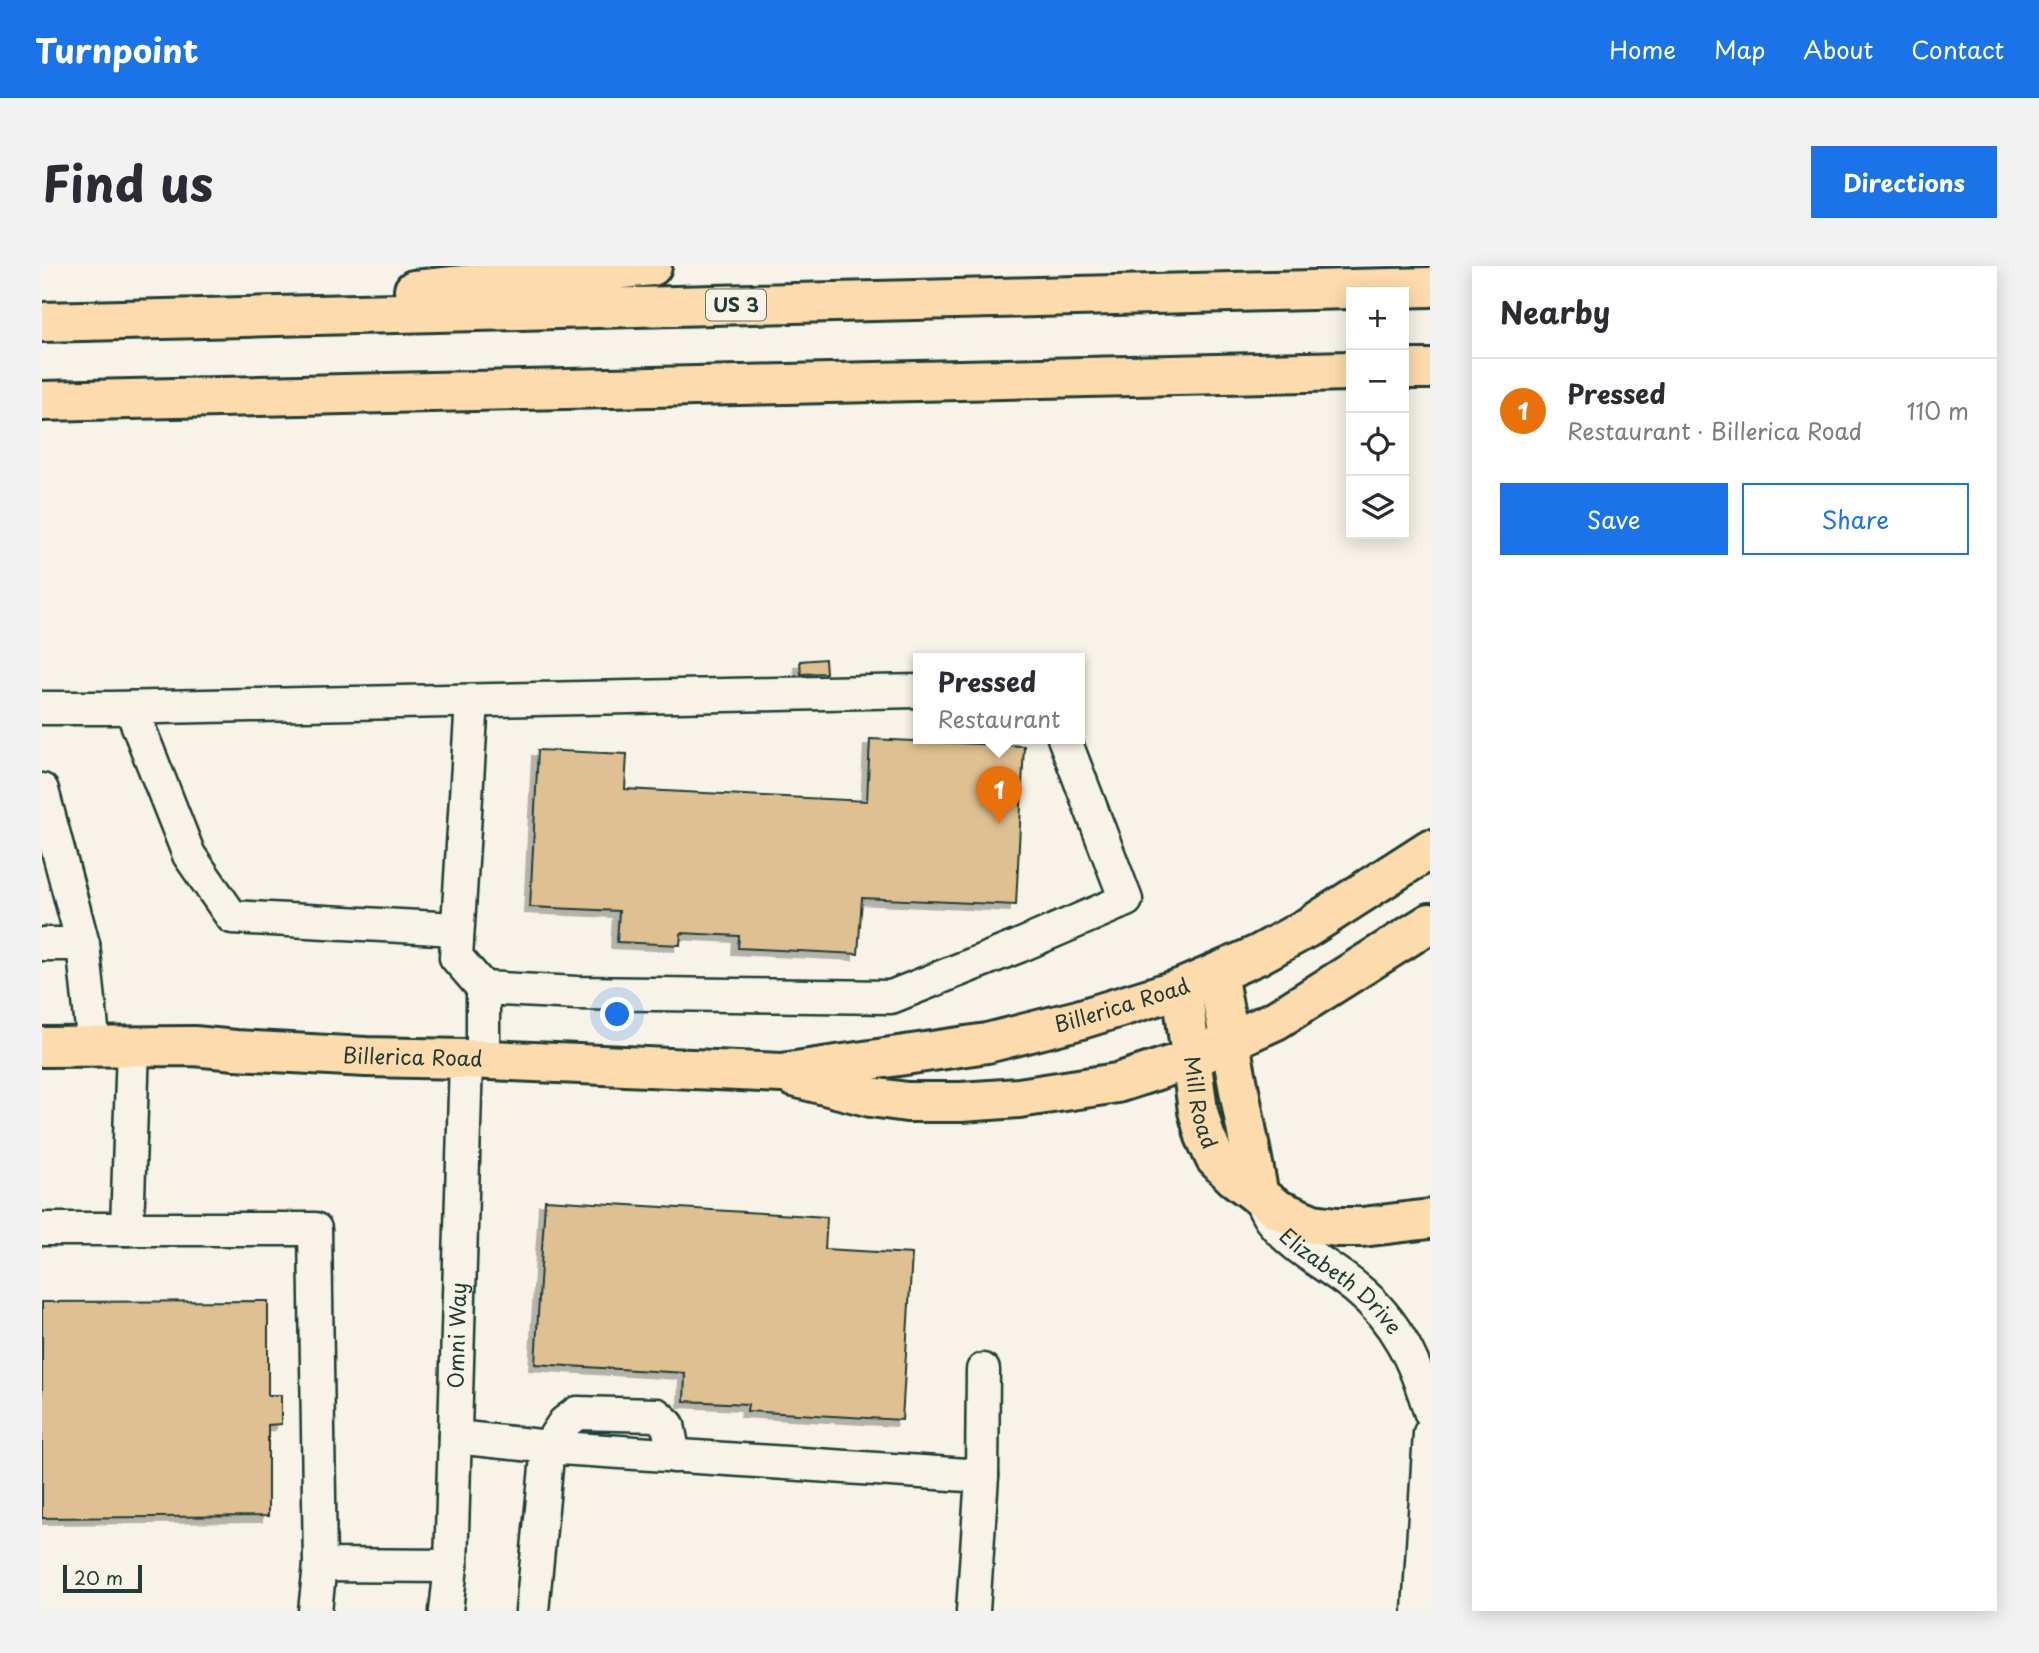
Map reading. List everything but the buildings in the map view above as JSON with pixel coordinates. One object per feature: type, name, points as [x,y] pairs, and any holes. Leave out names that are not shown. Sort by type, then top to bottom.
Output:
[{"type":"main road","points":[[97,321],[652,266]]},
{"type":"main road","name":"US 3","points":[[42,322],[1430,287]]},
{"type":"main road","points":[[1409,369],[1430,369]]},
{"type":"main road","points":[[42,401],[1346,370]]},
{"type":"main road","points":[[42,407],[130,399]]},
{"type":"main road","name":"Billerica Road","points":[[42,1047],[194,1046],[235,1051],[782,1073],[987,1043],[1078,1020],[1182,988],[1258,955],[1307,928],[1430,849]]},
{"type":"main road","name":"Billerica Road","points":[[782,1073],[871,1097],[907,1102],[1019,1098],[1116,1083],[1191,1059],[1276,1020],[1430,923]]},
{"type":"main road","name":"Mill Road","points":[[1217,974],[1259,1196]]},
{"type":"main road","name":"Mill Road","points":[[1182,988],[1198,1111],[1215,1158],[1234,1177],[1277,1209],[1313,1224],[1362,1227],[1430,1219]]},
{"type":"street","points":[[42,708],[913,691]]},
{"type":"street","points":[[472,701],[456,957],[483,988],[577,993],[891,997],[1031,941],[1126,900],[1066,744]]},
{"type":"street","points":[[131,708],[189,855],[232,917],[457,929]]},
{"type":"street","points":[[42,790],[83,944],[94,1047]]},
{"type":"street","points":[[42,944],[83,944]]},
{"type":"street","name":"Omni Way","points":[[446,1611],[451,1566],[474,1059],[483,988]]},
{"type":"street","points":[[127,1229],[133,1047]]},
{"type":"street","name":"Elizabeth Drive","points":[[1259,1196],[1270,1219],[1286,1236],[1356,1288],[1375,1305],[1392,1326],[1408,1349],[1430,1411]]},
{"type":"street","points":[[42,1229],[315,1229],[320,1565],[315,1611]]},
{"type":"street","points":[[973,1611],[982,1475],[984,1370]]},
{"type":"street","points":[[1419,1611],[1430,1433]]},
{"type":"street","points":[[455,1437],[548,1447],[982,1475]]},
{"type":"street","points":[[532,1611],[548,1447]]},
{"type":"street","points":[[320,1565],[451,1566]]},
{"type":"place","name":"Pressed","points":[[999,824]]}]
